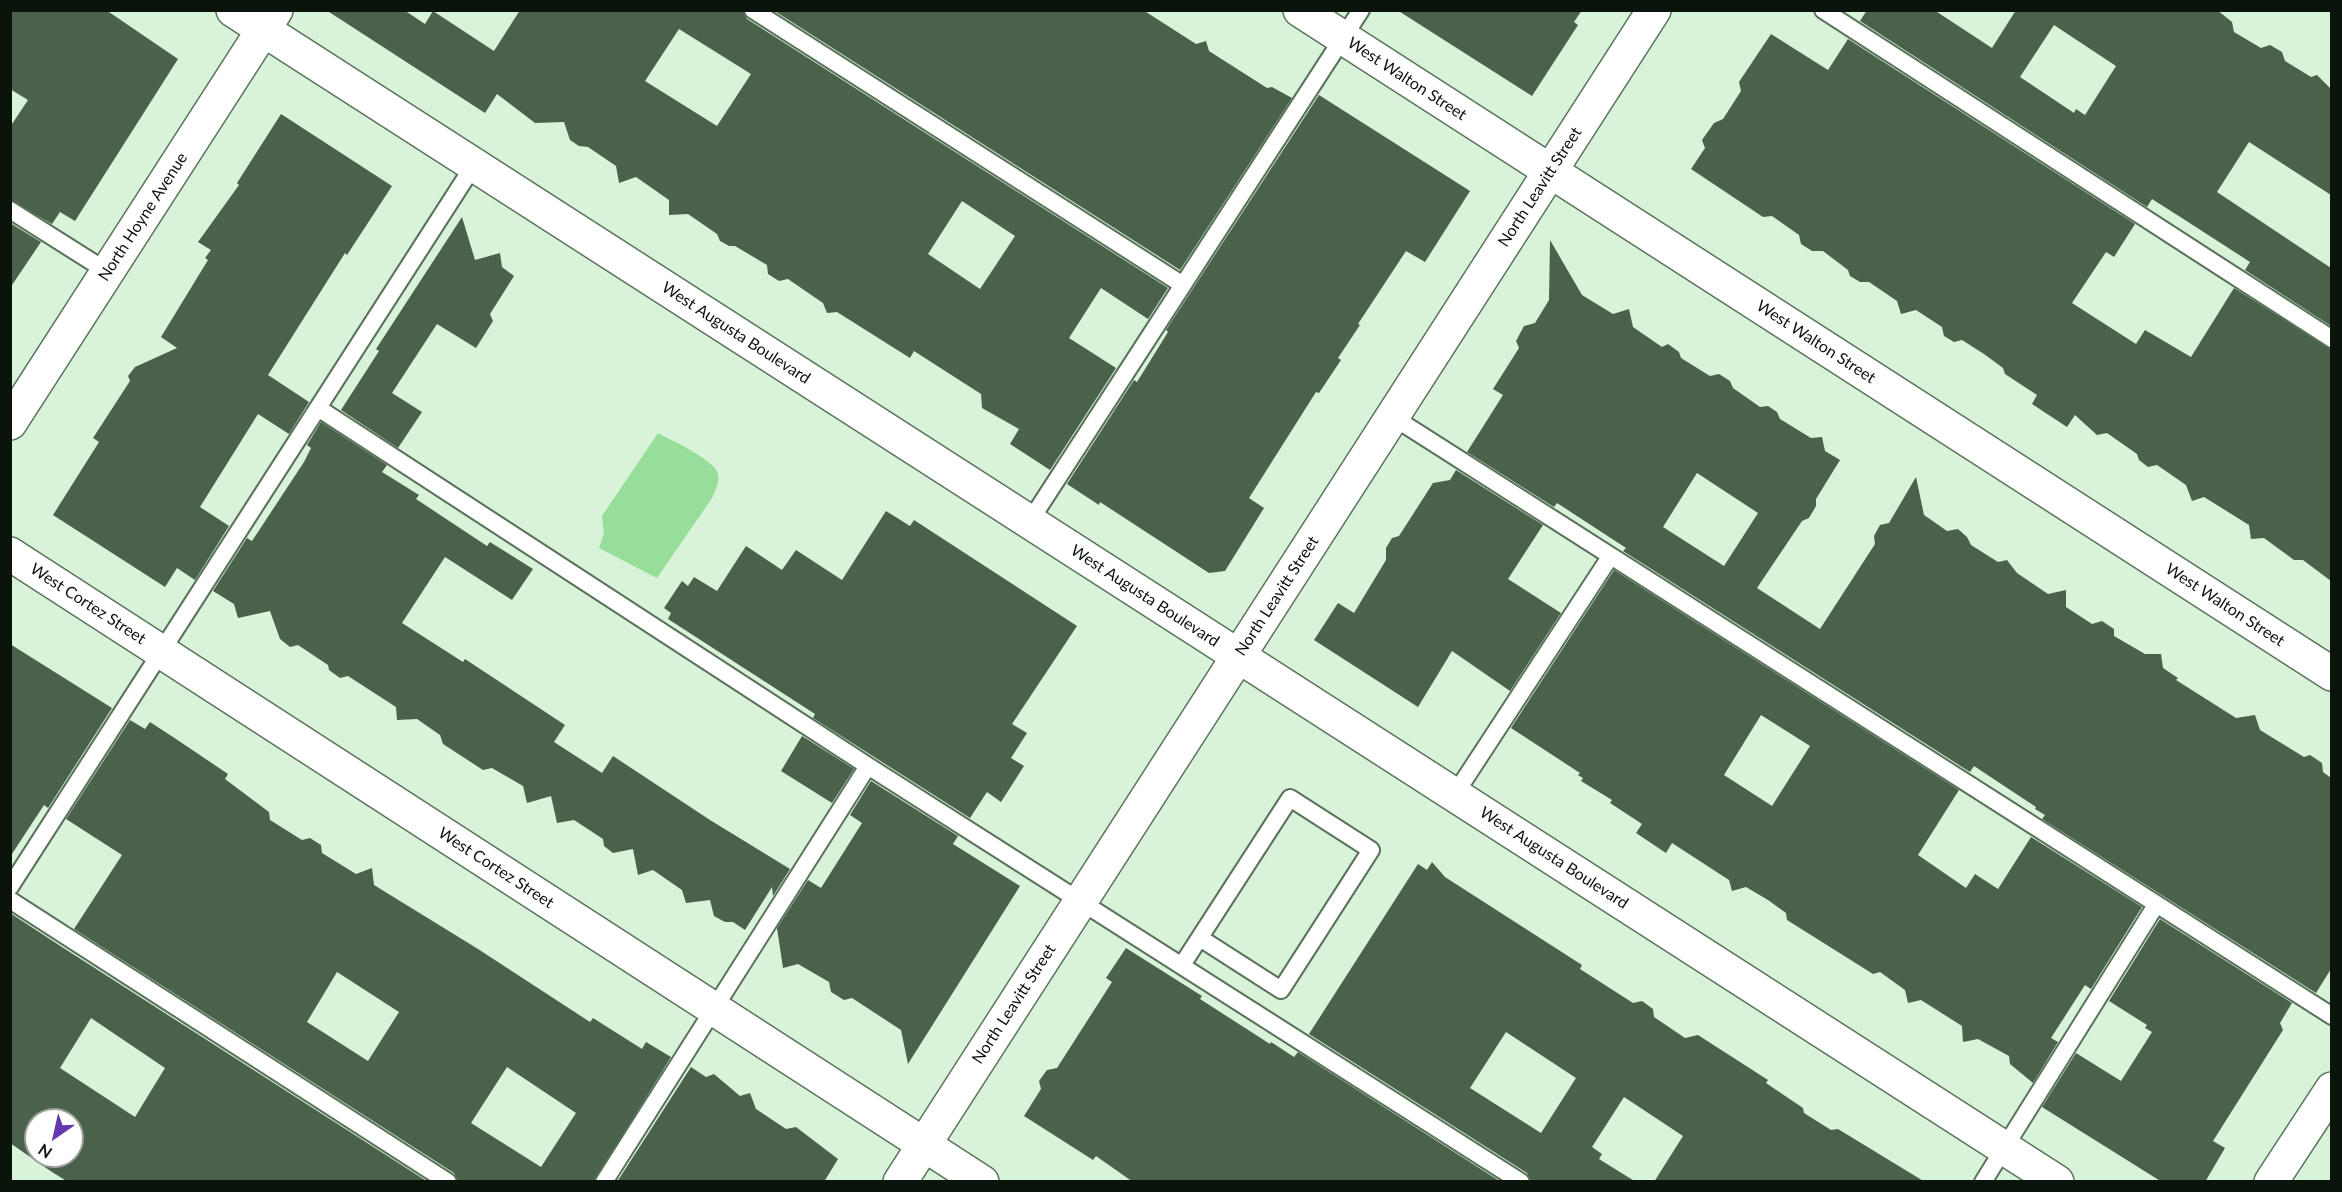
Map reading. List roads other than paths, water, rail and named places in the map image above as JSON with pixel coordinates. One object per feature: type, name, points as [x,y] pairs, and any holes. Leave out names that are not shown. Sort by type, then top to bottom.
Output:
[{"type":"street","name":"West Augusta Boulevard","points":[[233,10],[270,20],[474,165],[2057,1182]]},
{"type":"street","name":"West Walton Street","points":[[1300,10],[2331,674]]},
{"type":"street","name":"North Leavitt Street","points":[[900,1182],[1654,10]]},
{"type":"street","name":"North Hoyne Avenue","points":[[10,423],[270,20]]},
{"type":"street","name":"West Cortez Street","points":[[10,554],[982,1182]]},
{"type":"street","points":[[2271,1182],[2331,1089]]},
{"type":"lane","points":[[753,10],[1183,285]]},
{"type":"lane","points":[[1030,521],[1361,10]]},
{"type":"lane","points":[[1823,10],[2331,339]]},
{"type":"lane","points":[[10,888],[474,165]]},
{"type":"lane","points":[[10,210],[108,272]]},
{"type":"lane","points":[[318,408],[868,766],[1521,1182]]},
{"type":"lane","points":[[1393,417],[2331,1016]]},
{"type":"lane","points":[[1455,794],[1610,557]]},
{"type":"lane","points":[[604,1182],[868,766]]},
{"type":"lane","points":[[1182,965],[1290,798],[1371,850],[1281,990],[1200,938]]},
{"type":"lane","points":[[10,900],[448,1182]]},
{"type":"lane","points":[[1983,1182],[2156,905]]}]
